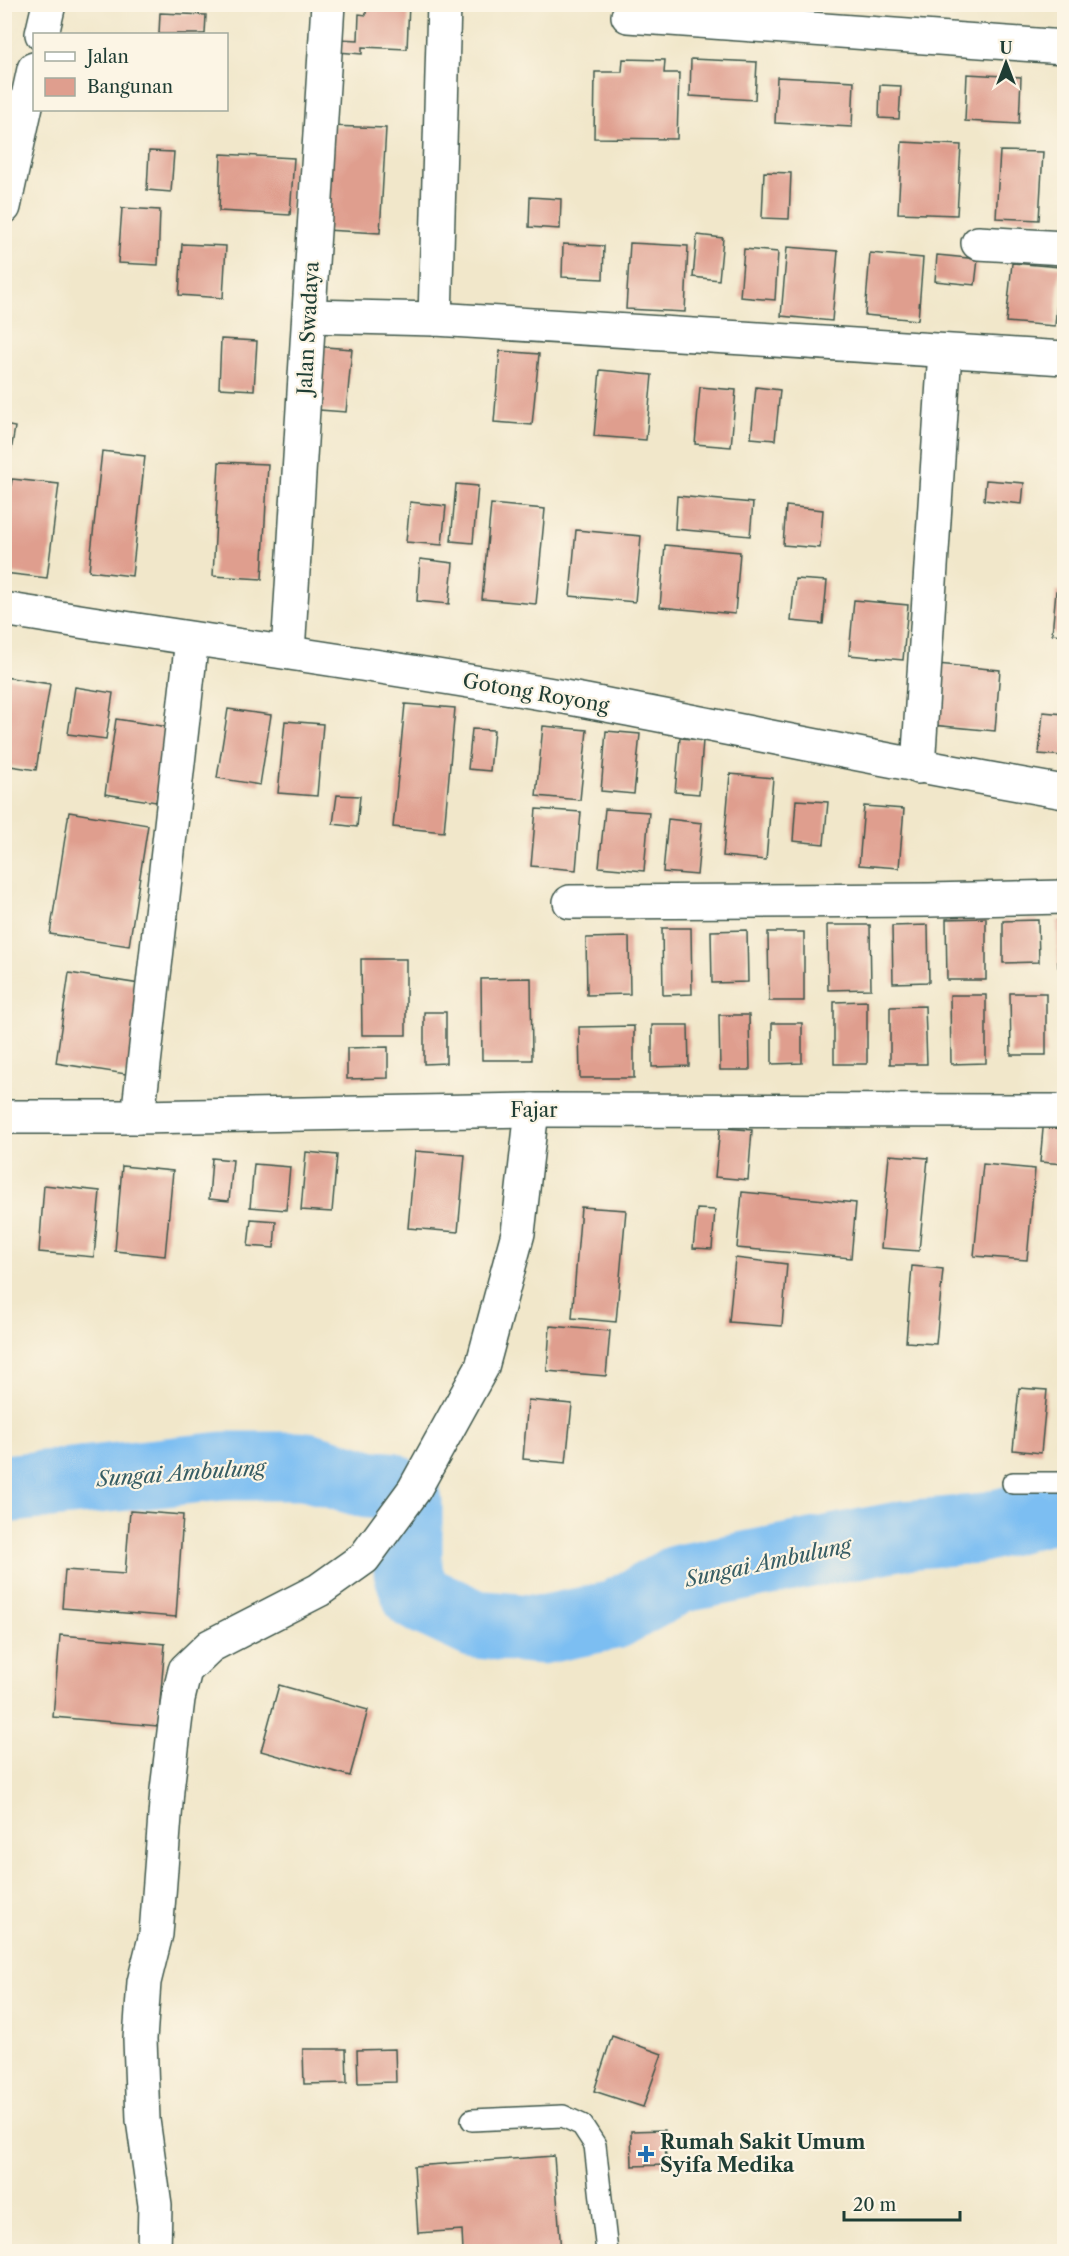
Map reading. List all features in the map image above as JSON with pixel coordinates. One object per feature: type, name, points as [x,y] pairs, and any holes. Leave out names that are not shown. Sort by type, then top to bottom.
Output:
[{"type":"street","points":[[42,33],[49,4]]},
{"type":"street","name":"Jalan Swadaya","points":[[288,652],[328,4]]},
{"type":"street","points":[[435,319],[444,4]]},
{"type":"street","points":[[628,16],[1065,48]]},
{"type":"street","points":[[4,207],[33,74]]},
{"type":"street","points":[[978,243],[1065,248]]},
{"type":"street","points":[[309,316],[435,319],[1065,358]]},
{"type":"street","points":[[918,767],[945,351]]},
{"type":"street","name":"Gotong Royong","points":[[4,609],[288,652],[585,701],[918,767],[1065,792]]},
{"type":"street","points":[[138,1117],[192,639]]},
{"type":"street","points":[[570,902],[1065,897]]},
{"type":"street","points":[[154,2252],[155,2205],[143,2120],[140,2039],[144,1982],[156,1934],[178,1699],[185,1670],[210,1646],[319,1590],[364,1558],[414,1490],[482,1367],[518,1233],[532,1110]]},
{"type":"street","name":"Fajar","points":[[4,1117],[532,1110],[1065,1111]]},
{"type":"lane","points":[[1013,1483],[1065,1483]]},
{"type":"lane","points":[[472,2120],[563,2116],[582,2125],[595,2145],[607,2252]]},
{"type":"building","points":[[366,4],[409,4],[407,49],[362,47],[362,54],[338,52],[339,39],[358,40],[359,14],[366,15]]},
{"type":"building","points":[[160,13],[206,15],[205,33],[159,33]]},
{"type":"building","points":[[623,59],[665,60],[664,73],[679,73],[677,139],[594,138],[595,72],[622,72]]},
{"type":"building","points":[[691,59],[757,62],[755,100],[690,96]]},
{"type":"building","points":[[967,74],[1021,77],[1019,124],[965,121]]},
{"type":"building","points":[[777,77],[854,81],[852,127],[775,123]]},
{"type":"building","points":[[880,85],[901,86],[899,119],[879,118]]},
{"type":"building","points":[[330,126],[386,128],[380,233],[325,230]]},
{"type":"building","points":[[902,142],[961,145],[957,215],[898,213]]},
{"type":"building","points":[[149,151],[174,152],[171,192],[147,190]]},
{"type":"building","points":[[1000,151],[1043,152],[1039,220],[996,218]]},
{"type":"building","points":[[221,154],[294,158],[290,215],[219,211]]},
{"type":"building","points":[[764,172],[791,173],[789,219],[762,218]]},
{"type":"building","points":[[530,197],[561,199],[560,229],[529,227]]},
{"type":"building","points":[[122,208],[160,210],[158,265],[118,263]]},
{"type":"building","points":[[697,235],[723,238],[719,280],[693,277]]},
{"type":"building","points":[[630,243],[688,246],[685,312],[626,309]]},
{"type":"building","points":[[182,244],[226,246],[223,298],[179,295]]},
{"type":"building","points":[[563,244],[604,246],[603,279],[562,277]]},
{"type":"building","points":[[787,247],[838,251],[832,321],[781,316]]},
{"type":"building","points":[[744,249],[778,252],[775,300],[740,297]]},
{"type":"building","points":[[870,253],[923,258],[918,320],[865,315]]},
{"type":"building","points":[[937,255],[978,259],[975,285],[935,281]]},
{"type":"building","points":[[1012,263],[1060,267],[1055,326],[1006,322]]},
{"type":"building","points":[[221,339],[257,341],[254,390],[219,388]]},
{"type":"building","points":[[312,346],[352,349],[346,412],[306,409]]},
{"type":"building","points":[[500,351],[539,354],[532,425],[494,422]]},
{"type":"building","points":[[600,370],[652,375],[646,440],[594,436]]},
{"type":"building","points":[[700,387],[736,390],[731,447],[695,444]]},
{"type":"building","points":[[756,387],[780,390],[775,440],[751,438]]},
{"type":"building","points":[[4,425],[15,427],[9,464],[4,464]]},
{"type":"building","points":[[102,451],[145,456],[132,576],[89,571]]},
{"type":"building","points":[[219,462],[268,464],[262,579],[213,576]]},
{"type":"building","points":[[12,479],[59,484],[47,578],[4,573],[4,535]]},
{"type":"building","points":[[986,480],[1024,483],[1022,504],[984,500]]},
{"type":"building","points":[[456,484],[478,486],[473,543],[451,541]]},
{"type":"building","points":[[677,496],[753,503],[750,536],[675,529]]},
{"type":"building","points":[[410,502],[446,506],[442,545],[406,542]]},
{"type":"building","points":[[491,504],[545,509],[536,604],[482,599]]},
{"type":"building","points":[[786,506],[823,510],[820,548],[783,545]]},
{"type":"building","points":[[576,530],[641,536],[635,602],[570,596]]},
{"type":"building","points":[[665,545],[740,552],[735,614],[660,607]]},
{"type":"building","points":[[420,559],[453,563],[449,604],[417,601]]},
{"type":"building","points":[[795,579],[827,581],[823,624],[791,621]]},
{"type":"building","points":[[1056,591],[1064,591],[1064,635],[1052,634]]},
{"type":"building","points":[[854,600],[908,605],[903,660],[849,655]]},
{"type":"building","points":[[937,664],[1000,670],[995,731],[932,725]]},
{"type":"building","points":[[4,677],[50,684],[36,770],[4,765]]},
{"type":"building","points":[[75,687],[113,693],[106,739],[68,734]]},
{"type":"building","points":[[405,704],[455,708],[444,832],[393,827]]},
{"type":"building","points":[[228,709],[271,715],[260,785],[217,778]]},
{"type":"building","points":[[1043,712],[1064,714],[1064,756],[1039,754]]},
{"type":"building","points":[[116,719],[168,727],[156,802],[105,794]]},
{"type":"building","points":[[285,721],[323,724],[317,796],[278,793]]},
{"type":"building","points":[[543,726],[587,730],[580,800],[536,796]]},
{"type":"building","points":[[472,729],[494,730],[490,771],[468,769]]},
{"type":"building","points":[[606,731],[640,734],[634,794],[601,791]]},
{"type":"building","points":[[680,738],[703,740],[699,794],[675,792]]},
{"type":"building","points":[[730,774],[773,778],[766,860],[723,856]]},
{"type":"building","points":[[337,795],[360,796],[357,827],[333,824]]},
{"type":"building","points":[[796,800],[828,802],[824,844],[793,841]]},
{"type":"building","points":[[864,806],[904,809],[899,868],[859,865]]},
{"type":"building","points":[[536,809],[581,812],[576,870],[531,866]]},
{"type":"building","points":[[605,809],[649,812],[644,871],[599,867]]},
{"type":"building","points":[[69,812],[148,825],[129,946],[50,934]]},
{"type":"building","points":[[668,819],[702,823],[697,875],[663,872]]},
{"type":"building","points":[[986,918],[986,980],[947,980],[946,919]]},
{"type":"building","points":[[1038,920],[1039,962],[1003,963],[1003,921]]},
{"type":"building","points":[[1057,921],[1064,921],[1064,967],[1058,967]]},
{"type":"building","points":[[827,925],[870,925],[871,989],[828,990]]},
{"type":"building","points":[[928,925],[929,982],[893,983],[892,926]]},
{"type":"building","points":[[662,928],[691,928],[692,994],[663,995]]},
{"type":"building","points":[[747,930],[748,982],[712,983],[711,931]]},
{"type":"building","points":[[768,932],[804,932],[804,1001],[769,1001]]},
{"type":"building","points":[[629,937],[630,994],[587,995],[586,938]]},
{"type":"building","points":[[361,959],[406,959],[406,1035],[362,1035]]},
{"type":"building","points":[[69,973],[146,985],[132,1075],[56,1063]]},
{"type":"building","points":[[531,978],[532,1060],[482,1060],[481,979]]},
{"type":"building","points":[[1010,993],[1046,993],[1046,1055],[1011,1055]]},
{"type":"building","points":[[950,995],[986,995],[986,1063],[951,1064]]},
{"type":"building","points":[[867,1001],[867,1064],[834,1064],[834,1002]]},
{"type":"building","points":[[925,1006],[927,1064],[890,1064],[890,1007]]},
{"type":"building","points":[[424,1012],[446,1012],[446,1063],[424,1064]]},
{"type":"building","points":[[719,1015],[749,1015],[750,1070],[720,1070]]},
{"type":"building","points":[[772,1023],[802,1023],[802,1063],[772,1064]]},
{"type":"building","points":[[652,1025],[688,1025],[689,1066],[652,1067]]},
{"type":"building","points":[[634,1026],[634,1078],[580,1078],[579,1027]]},
{"type":"building","points":[[388,1047],[388,1078],[347,1079],[347,1048]]},
{"type":"building","points":[[1044,1118],[1064,1120],[1064,1164],[1040,1162]]},
{"type":"building","points":[[720,1128],[752,1130],[748,1180],[715,1177]]},
{"type":"building","points":[[415,1151],[465,1155],[458,1232],[408,1228]]},
{"type":"building","points":[[306,1152],[337,1155],[332,1212],[301,1210]]},
{"type":"building","points":[[889,1155],[928,1158],[919,1251],[881,1248]]},
{"type":"building","points":[[212,1158],[233,1160],[229,1201],[209,1199]]},
{"type":"building","points":[[254,1164],[290,1167],[286,1210],[250,1207]]},
{"type":"building","points":[[983,1164],[1035,1169],[1027,1260],[974,1256]]},
{"type":"building","points":[[122,1166],[173,1171],[165,1256],[115,1251]]},
{"type":"building","points":[[44,1185],[100,1191],[94,1257],[39,1252]]},
{"type":"building","points":[[742,1192],[856,1203],[851,1258],[737,1248]]},
{"type":"building","points":[[581,1207],[626,1210],[616,1322],[572,1318]]},
{"type":"building","points":[[697,1209],[715,1210],[712,1249],[693,1248]]},
{"type":"building","points":[[251,1219],[276,1221],[274,1248],[248,1246]]},
{"type":"building","points":[[1064,1222],[1064,1280],[1058,1279]]},
{"type":"building","points":[[735,1258],[787,1264],[782,1326],[729,1322]]},
{"type":"building","points":[[912,1266],[943,1269],[936,1344],[906,1342]]},
{"type":"building","points":[[550,1326],[610,1331],[606,1376],[547,1371]]},
{"type":"building","points":[[1019,1388],[1047,1390],[1041,1453],[1013,1450]]},
{"type":"building","points":[[528,1400],[572,1404],[566,1463],[523,1459]]},
{"type":"building","points":[[130,1511],[183,1515],[176,1617],[62,1608],[65,1570],[125,1574]]},
{"type":"building","points":[[60,1635],[165,1644],[158,1726],[53,1717]]},
{"type":"building","points":[[279,1685],[368,1710],[350,1776],[261,1751]]},
{"type":"building","points":[[612,2036],[662,2054],[643,2107],[594,2091]]},
{"type":"building","points":[[303,2049],[346,2049],[347,2083],[304,2084]]},
{"type":"building","points":[[395,2049],[396,2082],[358,2083],[357,2050]]},
{"type":"building","points":[[665,2130],[666,2165],[632,2166],[631,2131]]},
{"type":"building","points":[[554,2156],[561,2252],[463,2252],[462,2230],[418,2233],[414,2166]]},
{"type":"waterway","name":"Sungai Ambulung","points":[[4,1489],[223,1466],[306,1466],[368,1484],[390,1486],[408,1501],[408,1572],[417,1597],[475,1624],[541,1630],[614,1615],[679,1579],[903,1535],[977,1529],[1064,1506]]},
{"type":"place","name":"Rumah Sakit Umum Syifa Medika","points":[[646,2154]]}]
